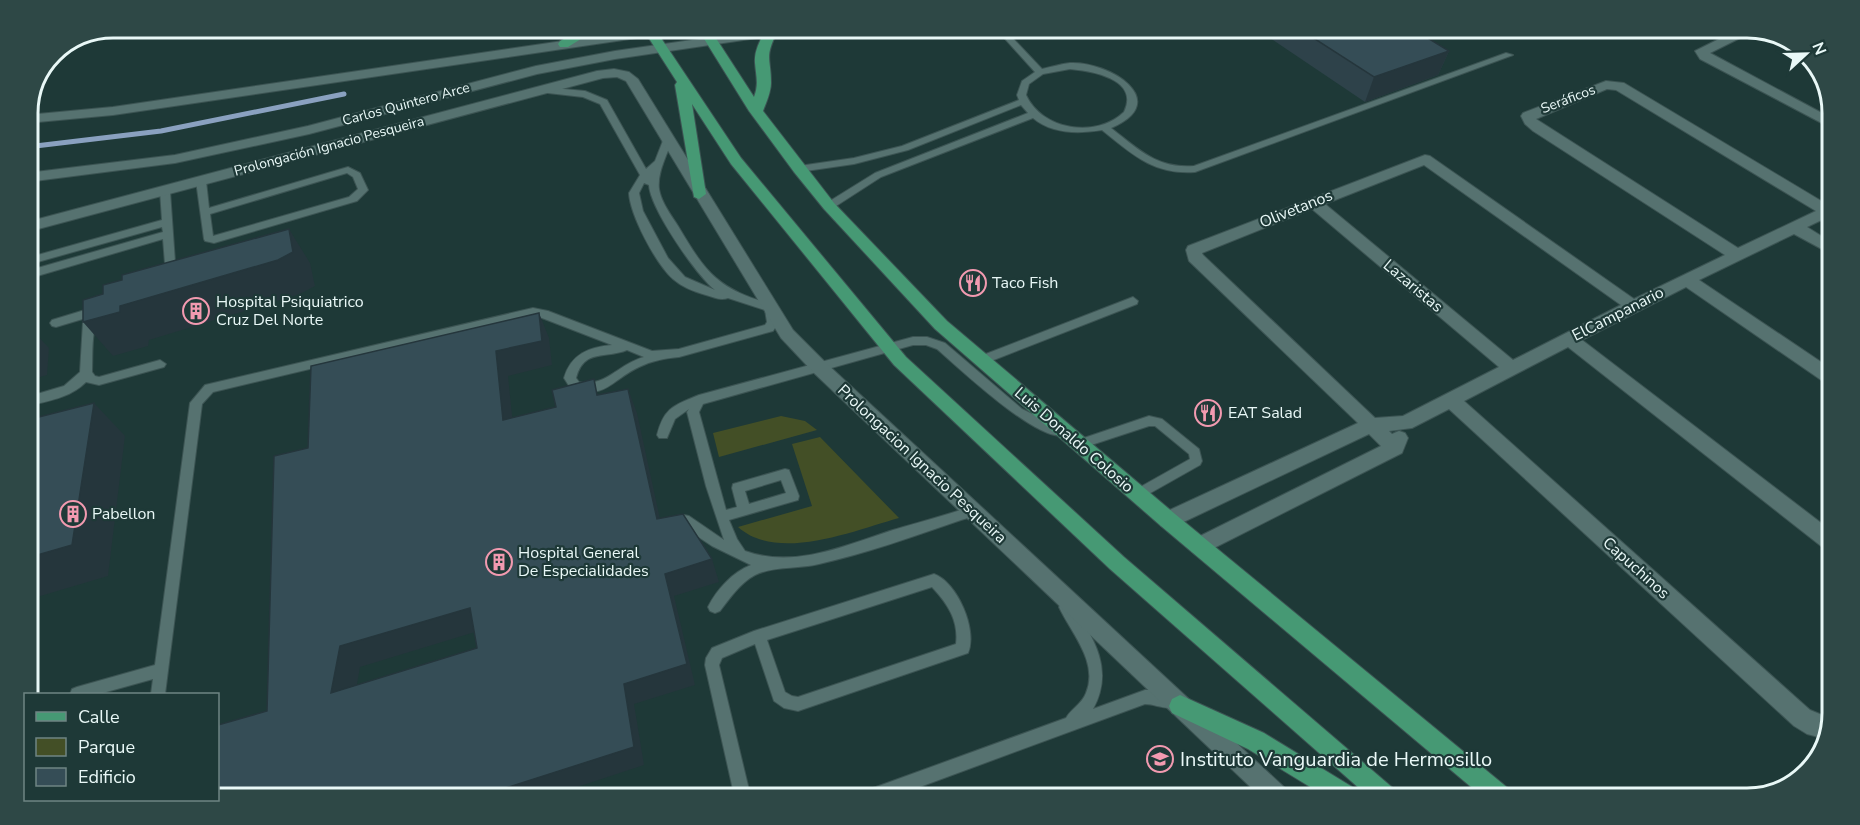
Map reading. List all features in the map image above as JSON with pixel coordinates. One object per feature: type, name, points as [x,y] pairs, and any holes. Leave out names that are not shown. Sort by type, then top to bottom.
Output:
[{"type":"main road","points":[[564,44],[575,38]]},
{"type":"main road","points":[[653,38],[736,161],[900,361],[1117,563],[1377,788]]},
{"type":"main road","name":"Luis Donaldo Colosio","points":[[709,38],[756,111],[799,169],[829,206],[941,325],[1167,520],[1490,788]]},
{"type":"main road","points":[[756,111],[765,85],[761,61],[763,48],[772,38]]},
{"type":"main road","points":[[681,77],[699,194]]},
{"type":"main road","points":[[1180,706],[1256,741],[1333,788]]},
{"type":"street","name":"Carlos Quintero Arce","points":[[38,118],[113,111],[600,38]]},
{"type":"street","name":"Carlos Quintero Arce","points":[[38,177],[107,170],[254,143],[444,96],[536,70],[659,48],[696,38]]},
{"type":"street","points":[[1731,38],[1701,51],[1705,56],[1822,119]]},
{"type":"street","name":"Prolongación Ignacio Pesqueira","points":[[38,224],[609,73],[623,74],[631,79]]},
{"type":"street","name":"Prolongacion Ignacio Pesqueira","points":[[631,79],[665,149],[699,194],[787,334],[820,368],[1268,788]]},
{"type":"street","name":"Seráficos","points":[[1737,255],[1538,128],[1528,116],[1606,85],[1619,86],[1822,206]]},
{"type":"street","points":[[396,128],[444,96]]},
{"type":"street","name":"Olivetanos","points":[[1395,447],[1193,253],[1198,248],[1313,202],[1421,160],[1430,160],[1633,306]]},
{"type":"street","name":"Lazaristas","points":[[1313,202],[1512,369]]},
{"type":"street","name":"ElCampanario","points":[[1167,520],[1371,425],[1406,423],[1633,306],[1822,214]]},
{"type":"street","points":[[1795,227],[1822,244]]},
{"type":"street","points":[[1687,280],[1822,372]]},
{"type":"street","points":[[1569,339],[1822,535]]},
{"type":"street","name":"Capuchinos","points":[[1451,400],[1802,718],[1821,727]]},
{"type":"street","points":[[1199,546],[1395,447],[1406,423]]},
{"type":"lane","points":[[1008,38],[1040,72]]},
{"type":"lane","points":[[1104,127],[1158,167],[1172,171],[1195,169],[1509,56]]},
{"type":"lane","points":[[1087,67],[1116,77],[1132,95],[1132,105],[1127,114],[1118,122],[1104,127],[1081,130],[1057,127],[1031,115],[1021,102],[1021,90],[1027,80],[1040,72],[1054,68],[1087,67]]},
{"type":"lane","points":[[540,90],[585,94],[604,102],[692,260],[710,283],[723,293],[739,300]]},
{"type":"lane","points":[[799,169],[854,161],[905,148],[1021,102]]},
{"type":"lane","points":[[829,206],[861,184],[915,160],[1031,115]]},
{"type":"lane","points":[[905,148],[915,160]]},
{"type":"lane","points":[[616,345],[579,358],[571,367],[570,378],[575,386],[589,390],[604,386],[625,370],[642,362],[763,331],[773,322],[770,308],[699,289],[674,274],[666,263],[635,203],[634,194],[665,149]]},
{"type":"lane","points":[[654,189],[665,149]]},
{"type":"lane","points":[[201,182],[209,239],[214,240],[353,199],[363,190],[357,175],[348,170],[206,212]]},
{"type":"lane","points":[[165,191],[172,276],[166,285]]},
{"type":"lane","points":[[38,259],[168,228]]},
{"type":"lane","points":[[38,271],[168,228]]},
{"type":"lane","points":[[982,360],[1133,301]]},
{"type":"lane","points":[[56,323],[105,308],[89,322],[86,373],[91,381],[109,379]]},
{"type":"lane","points":[[158,693],[196,403],[209,388],[532,312],[544,314],[616,345],[651,355],[668,355]]},
{"type":"lane","points":[[663,435],[666,421],[672,412],[699,400],[820,368],[889,346],[913,341],[927,341],[941,346],[1018,412],[1075,440],[1149,421],[1158,422],[1195,452],[1196,461],[1138,495]]},
{"type":"lane","points":[[616,345],[627,362],[625,370]]},
{"type":"lane","points":[[38,399],[160,364]]},
{"type":"lane","points":[[66,391],[75,386],[86,373]]},
{"type":"lane","points":[[699,400],[693,412],[729,539],[740,553]]},
{"type":"lane","points":[[722,517],[744,510]]},
{"type":"lane","points":[[715,607],[732,585],[747,571],[826,557],[973,511]]},
{"type":"lane","points":[[684,520],[702,534],[740,553],[777,564]]},
{"type":"lane","points":[[741,788],[712,665],[717,653],[759,636],[934,580],[954,601],[962,618],[965,637],[963,648],[798,704],[789,704],[779,696],[759,636]]},
{"type":"lane","points":[[1054,588],[1085,639],[1095,662],[1097,685],[1092,702],[1066,726]]},
{"type":"lane","points":[[80,693],[161,670]]},
{"type":"lane","points":[[895,788],[1145,697],[1162,698],[1180,706]]},
{"type":"green space","points":[[781,416],[805,421],[817,430],[719,457],[713,433]]},
{"type":"green space","points":[[820,437],[899,518],[839,536],[795,543],[774,542],[755,537],[738,527],[812,506],[792,444]]},
{"type":"building","points":[[1313,38],[1428,38],[1449,51],[1374,77]]},
{"type":"building","points":[[289,229],[293,252],[278,260],[120,306],[120,312],[83,322],[83,300],[103,294],[103,285],[122,280],[122,275]]},
{"type":"building","name":"Hospital General De Especialidades","points":[[539,313],[542,341],[496,351],[503,420],[556,407],[552,390],[594,379],[597,395],[628,389],[657,519],[683,514],[712,559],[665,574],[687,664],[624,684],[634,747],[506,788],[219,788],[219,725],[267,711],[274,456],[308,448],[311,366]],"holes":[[[470,608],[477,648],[331,693],[340,646]]]},
{"type":"building","points":[[94,403],[72,545],[38,555],[38,417]]},
{"type":"waterway","points":[[38,146],[161,131],[344,94]]},
{"type":"place","name":"Taco Fish","points":[[973,283]]},
{"type":"place","name":"Hospital Psiquiatrico Cruz Del Norte","points":[[196,311]]},
{"type":"place","name":"EAT Salad","points":[[1208,413]]},
{"type":"place","name":"Pabellon","points":[[73,514]]},
{"type":"place","name":"Hospital General De Especialidades","points":[[499,562]]},
{"type":"place","name":"Instituto Vanguardia de Hermosillo","points":[[1160,759]]}]
